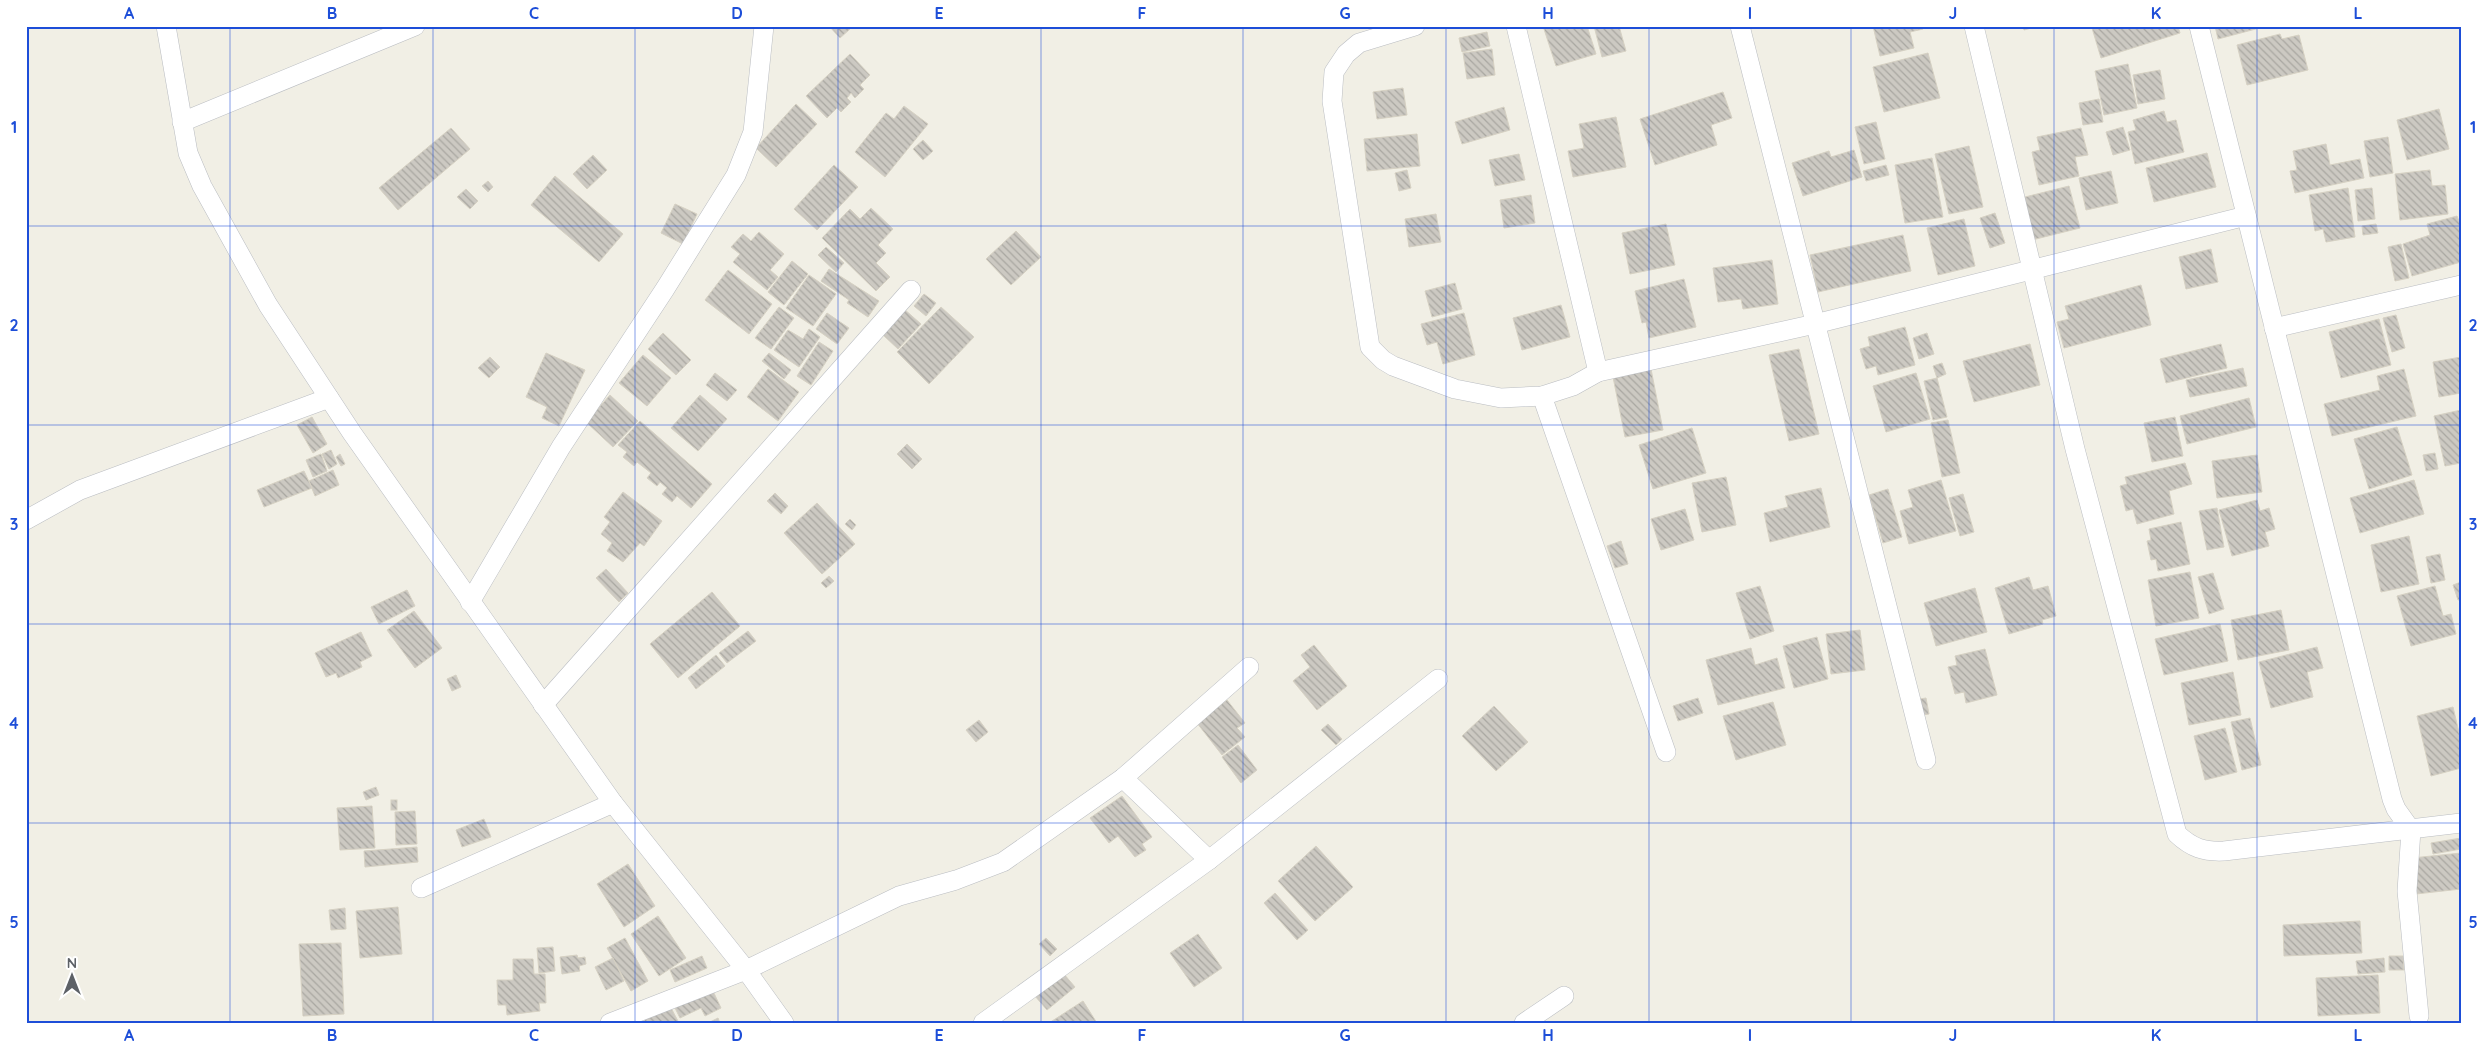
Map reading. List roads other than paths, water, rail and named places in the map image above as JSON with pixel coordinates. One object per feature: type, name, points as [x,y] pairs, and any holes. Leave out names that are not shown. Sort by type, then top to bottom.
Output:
[{"type":"street","points":[[166,26],[188,153],[202,186],[268,305],[470,602],[613,803],[746,970],[784,1023]]},
{"type":"street","points":[[182,122],[416,26]]},
{"type":"street","points":[[470,602],[561,447],[665,289],[736,175],[753,132],[764,26]]},
{"type":"street","points":[[1414,26],[1359,42],[1346,54],[1334,72],[1332,100],[1366,332],[1370,347],[1383,360],[1393,366],[1455,389],[1501,398],[1542,396],[1573,386],[1598,372],[1815,324],[2246,216]]},
{"type":"street","points":[[1516,26],[1598,372]]},
{"type":"street","points":[[1740,26],[1926,760]]},
{"type":"street","points":[[1974,26],[2075,449],[2177,834],[2188,845],[2206,852],[2461,823]]},
{"type":"street","points":[[2199,26],[2392,799],[2396,809],[2411,830],[2407,891],[2419,1016]]},
{"type":"street","points":[[2274,328],[2461,285]]},
{"type":"street","points":[[544,705],[911,290]]},
{"type":"street","points":[[1542,396],[1666,752]]},
{"type":"street","points":[[26,520],[80,490],[330,398]]},
{"type":"street","points":[[610,1023],[746,970],[899,896],[956,880],[1003,862],[1123,778],[1249,667]]},
{"type":"street","points":[[983,1023],[1209,860],[1438,679]]},
{"type":"street","points":[[1123,778],[1209,860]]},
{"type":"street","points":[[420,888],[613,803]]},
{"type":"street","points":[[1524,1023],[1564,996]]}]
